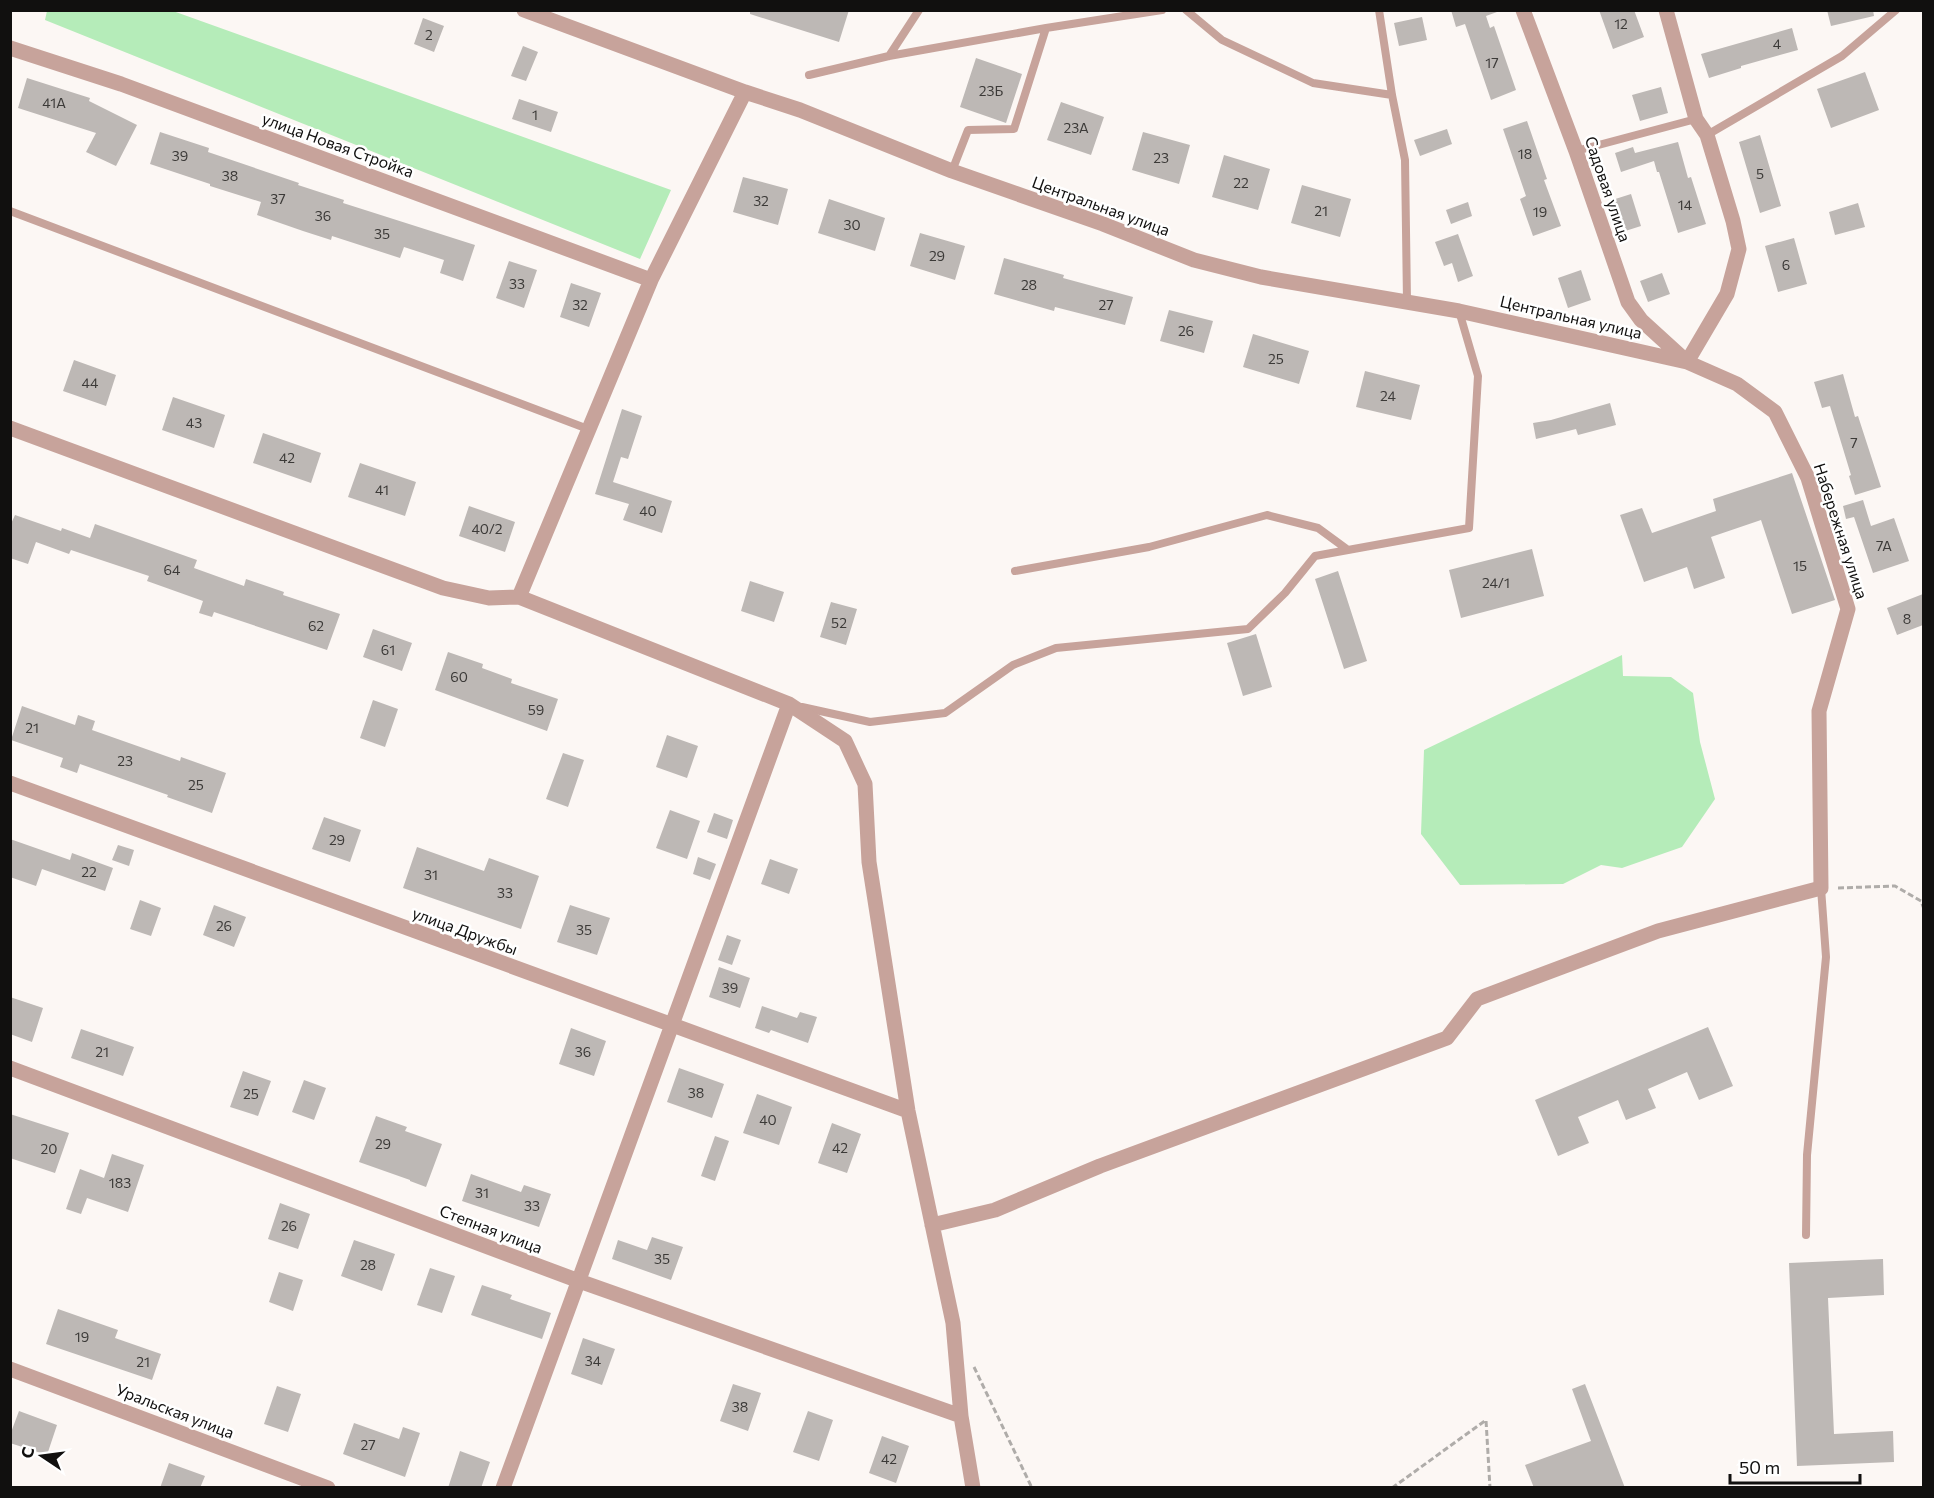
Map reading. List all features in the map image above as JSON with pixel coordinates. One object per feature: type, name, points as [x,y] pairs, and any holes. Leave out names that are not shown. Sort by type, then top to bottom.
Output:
[{"type":"street","name":"Центральная улица","points":[[524,10],[547,14],[745,92],[800,110],[952,171],[1103,224],[1194,260],[1261,277],[1459,311],[1687,362]]},
{"type":"street","name":"Садовая улица","points":[[1523,10],[1576,151],[1628,302],[1641,320],[1687,362]]},
{"type":"street","points":[[1666,10],[1696,119],[1707,135],[1733,220],[1739,249],[1727,294],[1687,362]]},
{"type":"street","name":"улица Новая Стройка","points":[[10,48],[122,84],[651,280]]},
{"type":"street","points":[[519,597],[651,280],[745,92]]},
{"type":"street","name":"Набережная улица","points":[[1687,362],[1737,384],[1775,412],[1809,478],[1848,609],[1819,711],[1821,888]]},
{"type":"street","points":[[10,428],[443,588],[489,598],[519,597],[789,704],[845,741],[865,784],[869,862],[908,1111],[953,1323],[961,1416],[972,1488]]},
{"type":"street","points":[[503,1488],[789,704]]},
{"type":"street","name":"улица Дружбы","points":[[10,783],[908,1111]]},
{"type":"street","points":[[932,1225],[995,1210],[1100,1167],[1447,1038],[1477,999],[1488,994],[1658,931],[1821,888]]},
{"type":"street","name":"Степная улица","points":[[10,1068],[579,1281],[961,1416]]},
{"type":"street","name":"Уральская улица","points":[[10,1368],[327,1488]]},
{"type":"lane","points":[[889,56],[919,10]]},
{"type":"lane","points":[[808,75],[889,56],[1111,14],[1162,10]]},
{"type":"lane","points":[[1186,10],[1222,40],[1314,83],[1392,95]]},
{"type":"lane","points":[[1379,10],[1405,160],[1407,301]]},
{"type":"lane","points":[[1707,135],[1842,56],[1896,10]]},
{"type":"lane","points":[[952,171],[968,130],[1014,129],[1046,28]]},
{"type":"lane","points":[[1576,151],[1696,119]]},
{"type":"lane","points":[[10,211],[588,429]]},
{"type":"lane","points":[[789,704],[870,722],[945,713],[1013,665],[1056,648],[1248,629],[1285,593],[1315,556],[1469,528],[1478,376],[1459,311]]},
{"type":"lane","points":[[1014,571],[1149,547],[1267,515],[1318,528],[1348,549]]},
{"type":"lane","points":[[1806,1235],[1807,1155],[1826,957],[1821,888]]},
{"type":"path","points":[[1821,888],[1895,886],[1921,901],[1923,909]]},
{"type":"path","points":[[973,1364],[1032,1488]]},
{"type":"path","points":[[1392,1488],[1486,1420],[1490,1488]]},
{"type":"green space","points":[[47,11],[173,11],[671,190],[640,259],[45,20]]},
{"type":"green space","points":[[1622,655],[1623,676],[1671,677],[1693,693],[1700,742],[1715,799],[1682,847],[1622,868],[1601,865],[1563,884],[1460,885],[1421,834],[1424,750]]},
{"type":"building","points":[[750,10],[849,10],[839,42],[750,14]]},
{"type":"building","points":[[1451,10],[1496,10],[1497,12],[1486,16],[1490,28],[1494,26],[1516,90],[1491,100],[1465,24],[1456,27]]},
{"type":"building","points":[[1599,10],[1634,10],[1644,37],[1613,49]]},
{"type":"building","points":[[1827,10],[1873,10],[1874,16],[1831,26]]},
{"type":"building","points":[[1422,17],[1427,40],[1399,46],[1394,23]]},
{"type":"building","points":[[423,18],[444,26],[434,52],[414,44]]},
{"type":"building","points":[[1792,28],[1798,50],[1741,66],[1741,68],[1709,78],[1701,54]]},
{"type":"building","points":[[523,46],[538,52],[526,81],[511,76]]},
{"type":"building","points":[[976,58],[1022,74],[1006,123],[960,107]]},
{"type":"building","points":[[1865,72],[1879,110],[1831,128],[1817,89]]},
{"type":"building","points":[[27,78],[90,98],[89,101],[137,125],[116,166],[86,152],[96,133],[18,108]]},
{"type":"building","points":[[1661,87],[1668,113],[1640,121],[1632,95]]},
{"type":"building","points":[[519,99],[558,112],[551,132],[512,119]]},
{"type":"building","points":[[1061,102],[1104,117],[1091,155],[1047,140]]},
{"type":"building","points":[[1527,121],[1547,179],[1544,180],[1561,226],[1533,236],[1520,199],[1526,196],[1503,129]]},
{"type":"building","points":[[1447,129],[1452,144],[1420,156],[1414,140]]},
{"type":"building","points":[[160,132],[209,148],[208,152],[344,200],[343,203],[475,245],[463,281],[440,273],[444,260],[404,247],[400,258],[332,236],[331,240],[303,231],[257,215],[261,202],[150,164]]},
{"type":"building","points":[[1143,132],[1190,145],[1179,184],[1132,170]]},
{"type":"building","points":[[1760,135],[1781,206],[1760,213],[1739,142]]},
{"type":"building","points":[[1678,142],[1688,178],[1691,177],[1706,224],[1678,233],[1654,161],[1621,172],[1615,153],[1633,147],[1635,153]]},
{"type":"building","points":[[1224,155],[1270,169],[1258,210],[1212,197]]},
{"type":"building","points":[[743,177],[788,189],[778,225],[733,212]]},
{"type":"building","points":[[1302,185],[1351,199],[1340,237],[1291,223]]},
{"type":"building","points":[[1631,194],[1641,226],[1619,233],[1609,201]]},
{"type":"building","points":[[829,199],[885,218],[875,251],[818,233]]},
{"type":"building","points":[[1468,202],[1472,216],[1451,224],[1446,210]]},
{"type":"building","points":[[1858,203],[1865,227],[1835,235],[1829,212]]},
{"type":"building","points":[[920,233],[965,246],[955,280],[910,266]]},
{"type":"building","points":[[1458,234],[1473,276],[1458,282],[1452,263],[1444,266],[1435,242]]},
{"type":"building","points":[[1794,238],[1807,284],[1778,292],[1765,246]]},
{"type":"building","points":[[1004,258],[1064,275],[1063,278],[1133,297],[1125,325],[1055,307],[1054,311],[994,294]]},
{"type":"building","points":[[509,261],[537,270],[524,308],[496,298]]},
{"type":"building","points":[[1581,270],[1591,300],[1568,308],[1558,278]]},
{"type":"building","points":[[1662,273],[1670,294],[1648,302],[1640,281]]},
{"type":"building","points":[[571,283],[601,293],[589,327],[560,317]]},
{"type":"building","points":[[1169,310],[1213,321],[1204,353],[1160,341]]},
{"type":"building","points":[[1253,334],[1309,351],[1299,384],[1243,367]]},
{"type":"building","points":[[74,360],[116,375],[106,406],[63,391]]},
{"type":"building","points":[[1365,371],[1420,385],[1411,420],[1356,407]]},
{"type":"building","points":[[1843,374],[1855,417],[1858,416],[1881,487],[1855,495],[1830,406],[1822,408],[1814,382]]},
{"type":"building","points":[[173,397],[225,415],[214,448],[162,430]]},
{"type":"building","points":[[1610,403],[1616,425],[1578,435],[1576,429],[1536,439],[1533,423]]},
{"type":"building","points":[[622,409],[642,416],[628,459],[621,457],[613,482],[672,501],[662,533],[623,520],[629,504],[595,494]]},
{"type":"building","points":[[263,433],[321,453],[311,483],[253,463]]},
{"type":"building","points":[[360,463],[416,482],[405,516],[348,497]]},
{"type":"building","points":[[1792,473],[1835,600],[1792,614],[1761,520],[1711,537],[1725,578],[1694,589],[1687,567],[1644,582],[1620,515],[1642,508],[1652,533],[1716,511],[1713,499]]},
{"type":"building","points":[[1863,500],[1871,526],[1894,518],[1909,561],[1873,573],[1854,517],[1846,519],[1843,506]]},
{"type":"building","points":[[469,506],[515,522],[505,552],[459,536]]},
{"type":"building","points":[[15,515],[61,531],[62,528],[90,538],[95,524],[197,560],[194,568],[244,586],[246,579],[284,592],[283,595],[340,614],[327,650],[214,612],[212,617],[199,613],[203,601],[147,581],[149,576],[71,550],[69,554],[36,542],[28,564],[10,558],[10,526]]},
{"type":"building","points":[[1532,549],[1544,596],[1461,618],[1449,570]]},
{"type":"building","points":[[1338,571],[1367,661],[1344,669],[1315,579]]},
{"type":"building","points":[[750,581],[784,592],[774,622],[741,611]]},
{"type":"building","points":[[1923,594],[1923,625],[1897,635],[1887,608]]},
{"type":"building","points":[[831,602],[857,609],[846,645],[820,637]]},
{"type":"building","points":[[373,629],[412,643],[402,671],[363,657]]},
{"type":"building","points":[[1256,634],[1272,687],[1243,696],[1227,643]]},
{"type":"building","points":[[448,652],[483,664],[482,668],[512,679],[511,683],[558,699],[547,731],[435,690]]},
{"type":"building","points":[[373,700],[398,709],[385,747],[360,738]]},
{"type":"building","points":[[22,706],[75,725],[78,715],[95,721],[92,730],[180,761],[181,757],[226,773],[212,813],[80,764],[77,773],[60,767],[63,758],[11,740]]},
{"type":"building","points":[[667,735],[698,746],[687,778],[656,767]]},
{"type":"building","points":[[563,753],[584,760],[568,807],[546,799]]},
{"type":"building","points":[[670,810],[700,821],[687,859],[656,848]]},
{"type":"building","points":[[714,813],[733,820],[727,839],[707,832]]},
{"type":"building","points":[[324,817],[361,830],[350,862],[312,849]]},
{"type":"building","points":[[10,839],[70,860],[72,853],[113,868],[105,891],[42,869],[36,886],[10,877]]},
{"type":"building","points":[[118,845],[134,850],[129,866],[112,860]]},
{"type":"building","points":[[417,847],[484,871],[489,858],[539,876],[521,929],[403,888]]},
{"type":"building","points":[[698,857],[716,864],[710,880],[693,874]]},
{"type":"building","points":[[770,859],[798,869],[789,894],[761,884]]},
{"type":"building","points":[[140,900],[161,908],[151,936],[130,929]]},
{"type":"building","points":[[214,905],[246,917],[234,947],[203,935]]},
{"type":"building","points":[[570,905],[610,918],[597,955],[557,942]]},
{"type":"building","points":[[727,935],[741,940],[732,965],[718,960]]},
{"type":"building","points":[[719,967],[750,978],[740,1008],[709,997]]},
{"type":"building","points":[[10,997],[43,1008],[32,1042],[10,1034]]},
{"type":"building","points":[[762,1006],[797,1018],[800,1012],[817,1017],[808,1043],[771,1030],[769,1033],[755,1028]]},
{"type":"building","points":[[1708,1027],[1733,1086],[1699,1100],[1687,1072],[1648,1089],[1656,1108],[1626,1120],[1618,1100],[1578,1117],[1589,1143],[1558,1156],[1535,1100]]},
{"type":"building","points":[[571,1028],[606,1041],[594,1076],[559,1064]]},
{"type":"building","points":[[81,1029],[134,1047],[123,1076],[71,1058]]},
{"type":"building","points":[[679,1068],[724,1084],[712,1118],[667,1102]]},
{"type":"building","points":[[243,1071],[271,1081],[258,1116],[230,1107]]},
{"type":"building","points":[[304,1080],[326,1088],[314,1120],[292,1112]]},
{"type":"building","points":[[757,1094],[792,1107],[779,1145],[743,1133]]},
{"type":"building","points":[[10,1114],[69,1133],[55,1173],[10,1158]]},
{"type":"building","points":[[376,1116],[407,1127],[405,1131],[442,1144],[426,1187],[359,1162]]},
{"type":"building","points":[[832,1123],[861,1134],[847,1173],[818,1163]]},
{"type":"building","points":[[715,1136],[729,1141],[715,1181],[701,1176]]},
{"type":"building","points":[[112,1154],[144,1165],[128,1212],[87,1198],[81,1214],[66,1209],[80,1169],[104,1178]]},
{"type":"building","points":[[471,1174],[521,1192],[524,1185],[551,1194],[539,1227],[462,1201]]},
{"type":"building","points":[[280,1203],[310,1214],[298,1249],[268,1239]]},
{"type":"building","points":[[652,1237],[683,1247],[671,1280],[612,1259],[618,1240],[647,1250]]},
{"type":"building","points":[[354,1240],[395,1254],[382,1291],[341,1276]]},
{"type":"building","points":[[1883,1259],[1884,1295],[1828,1298],[1834,1434],[1893,1431],[1894,1462],[1797,1466],[1789,1263]]},
{"type":"building","points":[[430,1268],[455,1276],[442,1313],[417,1305]]},
{"type":"building","points":[[279,1272],[303,1280],[293,1311],[269,1302]]},
{"type":"building","points":[[482,1285],[512,1295],[510,1299],[551,1313],[542,1339],[471,1315]]},
{"type":"building","points":[[58,1309],[118,1330],[115,1338],[161,1354],[152,1380],[46,1344]]},
{"type":"building","points":[[583,1338],[615,1349],[602,1385],[571,1374]]},
{"type":"building","points":[[733,1384],[761,1393],[748,1431],[720,1421]]},
{"type":"building","points":[[1585,1384],[1625,1488],[1534,1488],[1525,1465],[1591,1441],[1572,1389]]},
{"type":"building","points":[[277,1386],[301,1394],[288,1432],[264,1424]]},
{"type":"building","points":[[19,1411],[57,1425],[47,1455],[10,1443],[10,1435]]},
{"type":"building","points":[[808,1411],[833,1420],[819,1461],[793,1452]]},
{"type":"building","points":[[354,1423],[399,1439],[403,1427],[420,1433],[405,1477],[343,1454]]},
{"type":"building","points":[[882,1436],[909,1446],[896,1483],[869,1473]]},
{"type":"building","points":[[460,1451],[490,1462],[481,1488],[448,1488]]},
{"type":"building","points":[[169,1463],[205,1476],[200,1488],[160,1488]]}]
